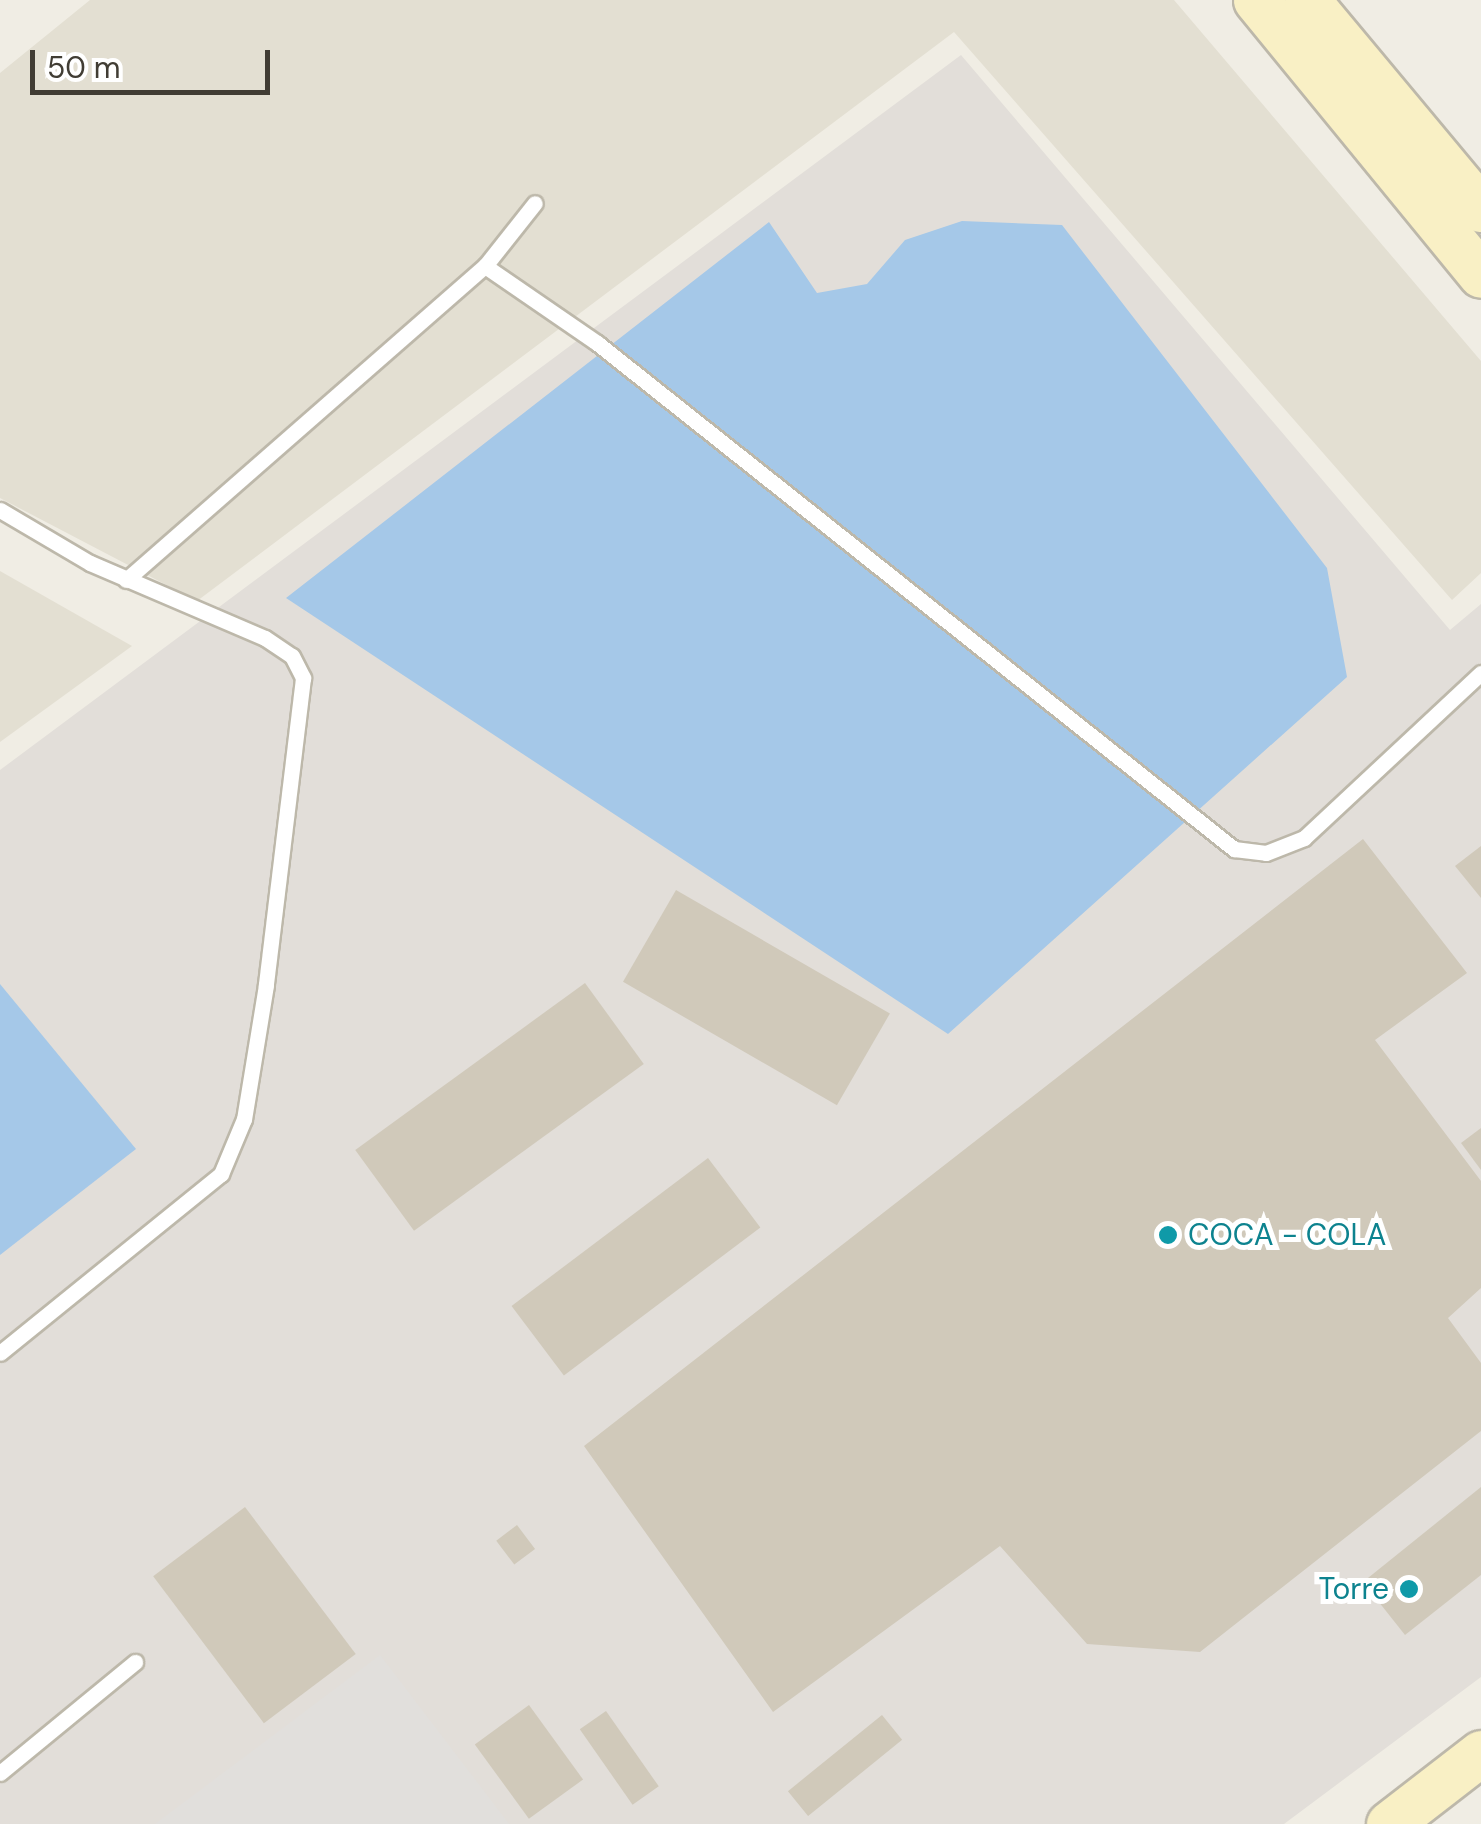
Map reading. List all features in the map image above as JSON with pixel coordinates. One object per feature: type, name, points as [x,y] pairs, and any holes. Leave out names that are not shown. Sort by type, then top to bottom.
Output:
[{"type":"main road","points":[[1256,0],[1481,275]]},
{"type":"main road","points":[[1307,0],[1481,209]]},
{"type":"main road","points":[[1389,1824],[1481,1753]]},
{"type":"lane","points":[[126,580],[486,266],[535,203]]},
{"type":"lane","points":[[486,266],[597,343],[1234,849],[1266,852],[1304,838],[1481,673]]},
{"type":"lane","points":[[0,510],[90,563],[265,638],[292,656],[303,678],[266,986],[244,1119],[220,1174],[125,1260],[0,1352]]},
{"type":"lane","points":[[0,1774],[136,1662]]},
{"type":"shaded area","points":[[90,0],[1174,0],[1481,361],[1481,573],[1452,600],[954,32],[197,601],[0,498],[0,73]]},
{"type":"shaded area","points":[[961,55],[1450,630],[1481,604],[1481,1677],[1284,1824],[0,1824],[0,770]]},
{"type":"shaded area","points":[[0,571],[132,646],[0,742]]},
{"type":"shaded area","points":[[380,1655],[509,1824],[155,1824]]},
{"type":"water","points":[[962,221],[1062,225],[1327,568],[1347,677],[948,1034],[286,598],[769,222],[817,293],[867,284],[905,240]]},
{"type":"water","points":[[0,984],[136,1149],[0,1255]]},
{"type":"building","name":"COCA - COLA","points":[[1363,839],[1467,973],[1375,1040],[1481,1181],[1481,1288],[1448,1318],[1481,1363],[1481,1431],[1200,1652],[1087,1644],[1000,1546],[773,1712],[584,1446]]},
{"type":"building","points":[[1481,846],[1481,898],[1455,866]]},
{"type":"building","points":[[676,890],[890,1013],[837,1105],[623,982]]},
{"type":"building","points":[[585,983],[644,1064],[414,1231],[355,1150]]},
{"type":"building","points":[[1481,1128],[1481,1170],[1461,1143]]},
{"type":"building","points":[[708,1158],[760,1227],[564,1376],[512,1306]]},
{"type":"building","points":[[1481,1487],[1481,1575],[1405,1635],[1363,1582]]},
{"type":"building","points":[[245,1507],[356,1654],[264,1723],[153,1576]]},
{"type":"building","points":[[517,1525],[535,1549],[514,1565],[496,1541]]},
{"type":"building","points":[[529,1705],[583,1779],[529,1819],[475,1744]]},
{"type":"building","points":[[606,1711],[659,1786],[633,1805],[580,1729]]},
{"type":"building","points":[[882,1715],[902,1740],[808,1816],[788,1791]]},
{"type":"place","name":"COCA - COLA","points":[[1168,1235]]},
{"type":"place","name":"Torre","points":[[1409,1589]]}]
